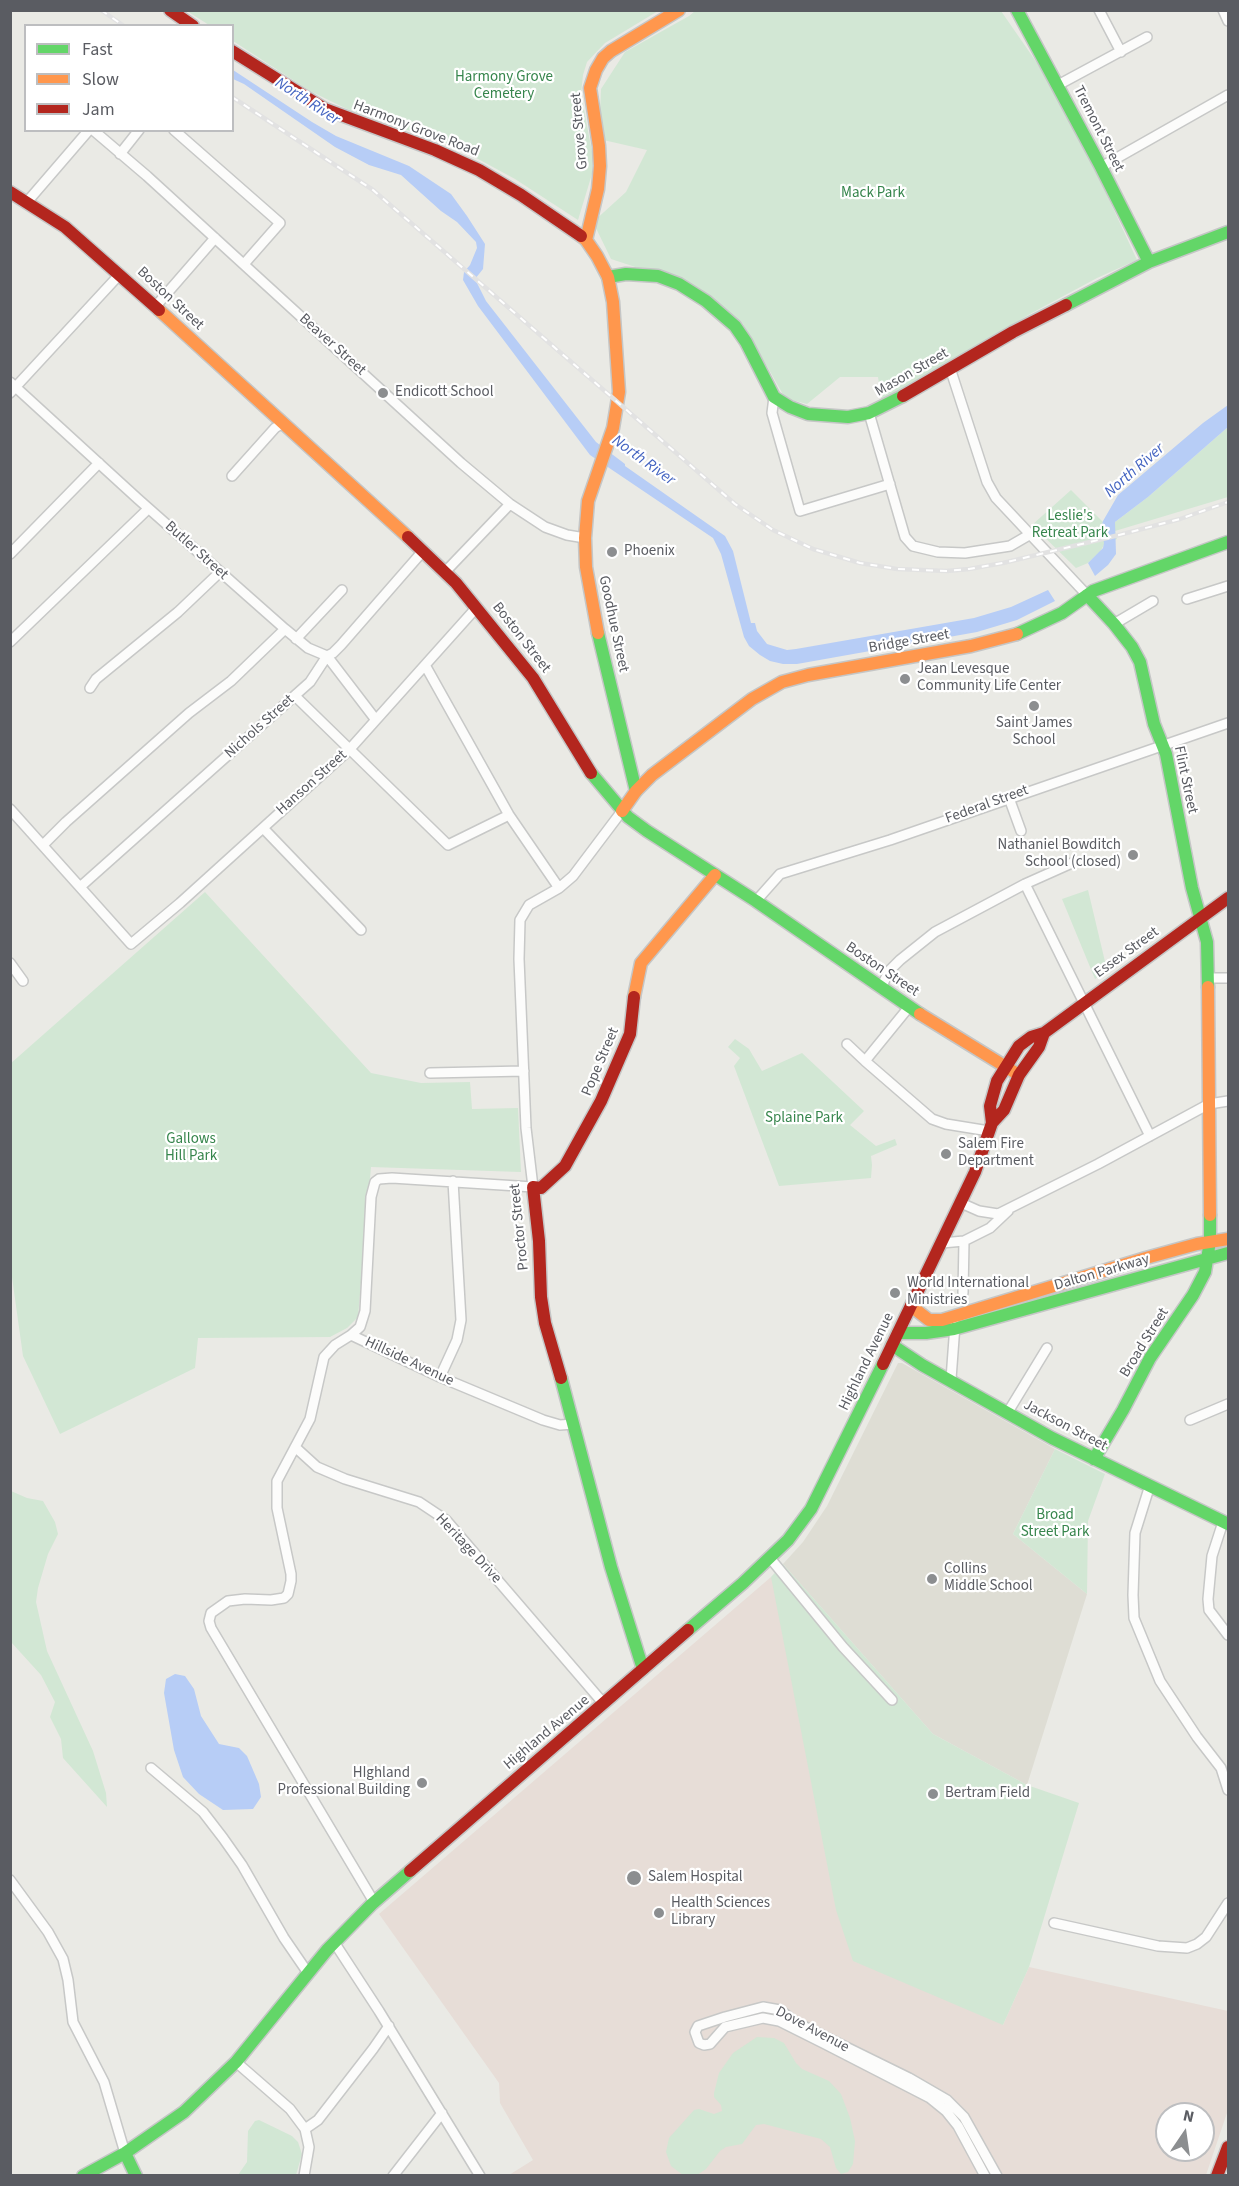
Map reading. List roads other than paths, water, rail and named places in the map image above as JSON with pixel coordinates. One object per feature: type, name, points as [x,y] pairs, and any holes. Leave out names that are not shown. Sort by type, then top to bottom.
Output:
[{"type":"street","points":[[170,10],[190,24]]},
{"type":"street","name":"Grove Street","points":[[586,240],[598,189],[600,165],[590,88],[596,70],[603,58],[611,51],[679,10]]},
{"type":"street","name":"Tremont Street","points":[[1017,10],[1149,262]]},
{"type":"street","points":[[1099,10],[1120,52]]},
{"type":"street","points":[[1223,10],[1228,21]]},
{"type":"street","points":[[1058,85],[1147,37]]},
{"type":"street","name":"Harmony Grove Road","points":[[234,52],[325,109],[435,150],[479,170],[522,195],[586,240]]},
{"type":"street","points":[[1101,167],[1228,95]]},
{"type":"street","points":[[27,202],[89,132]]},
{"type":"street","name":"Beaver Street","points":[[93,132],[244,264],[472,473],[510,504],[545,527],[567,535],[585,538]]},
{"type":"street","points":[[120,154],[137,132]]},
{"type":"street","points":[[176,132],[280,223],[244,264]]},
{"type":"street","name":"Boston Street","points":[[10,192],[75,235],[120,274],[445,572],[477,606],[542,690],[594,779],[622,811],[646,831],[756,901],[909,1007],[1019,1076]]},
{"type":"street","name":"Mason Street","points":[[774,397],[808,414],[841,417],[869,413],[886,406],[1066,304],[1149,262],[1228,232]]},
{"type":"street","points":[[155,307],[215,238]]},
{"type":"street","points":[[586,240],[608,278],[626,274],[658,276],[679,284],[706,301],[741,333],[774,397],[772,413],[800,511],[890,484]]},
{"type":"street","points":[[12,387],[120,274]]},
{"type":"street","name":"Goodhue Street","points":[[608,278],[613,302],[619,385],[616,415],[588,501],[585,538],[586,567],[592,610],[636,791]]},
{"type":"street","name":"Flint Street","points":[[950,368],[991,490],[1002,507],[1114,624],[1140,662],[1154,724],[1163,745],[1192,888],[1208,942],[1210,1241],[1208,1260]]},
{"type":"street","name":"Butler Street","points":[[12,387],[296,639],[308,648],[327,656],[376,720]]},
{"type":"street","points":[[869,413],[905,537],[909,543],[918,549],[956,554],[973,553],[1010,546],[1029,535]]},
{"type":"street","points":[[232,476],[275,428],[283,423]]},
{"type":"street","points":[[12,550],[99,462]]},
{"type":"street","points":[[445,572],[510,504]]},
{"type":"street","points":[[10,642],[148,509]]},
{"type":"street","name":"Bridge Street","points":[[622,811],[636,791],[652,776],[752,699],[782,682],[808,675],[1005,638],[1049,621],[1102,587],[1228,542]]},
{"type":"street","name":"Nichols Street","points":[[80,887],[295,696],[317,673],[327,656],[341,645],[423,550]]},
{"type":"street","points":[[90,688],[96,679],[178,612],[220,572]]},
{"type":"street","points":[[1187,599],[1228,586]]},
{"type":"street","points":[[296,639],[342,590]]},
{"type":"street","points":[[1114,624],[1153,601]]},
{"type":"street","name":"Hanson Street","points":[[80,887],[131,944],[349,750],[477,606]]},
{"type":"street","points":[[43,845],[189,713],[231,681],[285,629]]},
{"type":"street","points":[[425,665],[509,814],[559,888]]},
{"type":"street","points":[[295,696],[448,845],[509,814]]},
{"type":"street","name":"Federal Street","points":[[756,901],[780,874],[890,840],[1228,723]]},
{"type":"street","points":[[1009,798],[1021,831]]},
{"type":"street","points":[[10,809],[80,887]]},
{"type":"street","name":"Proctor Street","points":[[622,811],[573,876],[559,888],[530,905],[520,920],[519,959],[528,1156],[533,1187],[544,1323],[574,1424],[611,1567],[644,1669]]},
{"type":"street","points":[[263,828],[361,930]]},
{"type":"street","points":[[881,988],[889,971],[935,932],[1025,884],[1072,863]]},
{"type":"street","name":"Pope Street","points":[[533,1187],[541,1188],[565,1166],[601,1101],[630,1034],[636,980],[641,963],[715,875]]},
{"type":"street","points":[[1025,884],[1150,1136]]},
{"type":"street","name":"Essex Street","points":[[991,1127],[990,1106],[997,1081],[1004,1066],[1019,1046],[1031,1037],[1044,1033],[1228,898]]},
{"type":"street","points":[[10,963],[23,981]]},
{"type":"street","points":[[1209,978],[1228,978]]},
{"type":"street","points":[[866,1061],[909,1007]]},
{"type":"street","name":"Essex Street","points":[[942,1243],[975,1172],[991,1127],[1004,1110],[1019,1076],[1039,1047],[1044,1033]]},
{"type":"street","points":[[847,1044],[932,1119],[946,1124],[991,1127]]},
{"type":"street","points":[[430,1072],[524,1071]]},
{"type":"street","points":[[961,1203],[986,1213],[998,1214],[1209,1104],[1228,1101]]},
{"type":"street","points":[[351,1335],[360,1327],[365,1311],[371,1197],[376,1181],[392,1178],[533,1187]]},
{"type":"street","points":[[440,1377],[458,1340],[461,1320],[453,1181]]},
{"type":"street","points":[[942,1243],[964,1241],[990,1228],[1012,1208]]},
{"type":"street","points":[[1210,1241],[1228,1239]]},
{"type":"street","points":[[963,1293],[964,1241]]},
{"type":"street","name":"Dalton Parkway","points":[[898,1333],[926,1333],[1029,1292],[1210,1241]]},
{"type":"street","name":"Highland Avenue","points":[[83,2175],[125,2153],[184,2112],[236,2062],[334,1942],[374,1902],[644,1669],[770,1558],[794,1533],[811,1509],[942,1243]]},
{"type":"street","points":[[1208,1260],[1228,1253]]},
{"type":"street","name":"Dalton Parkway","points":[[911,1306],[922,1316],[934,1321],[955,1323],[1208,1260]]},
{"type":"street","name":"Broad Street","points":[[1094,1459],[1150,1358],[1193,1295],[1205,1272],[1208,1260]]},
{"type":"street","points":[[951,1379],[955,1323]]},
{"type":"street","name":"Hillside Avenue","points":[[374,1902],[211,1628],[209,1621],[212,1613],[228,1601],[277,1600],[288,1594],[291,1574],[276,1493],[280,1473],[313,1411],[320,1366],[324,1357],[335,1345],[351,1335],[440,1377],[543,1420],[560,1425],[574,1424]]},
{"type":"street","name":"Jackson Street","points":[[892,1345],[922,1365],[951,1379],[1052,1438],[1226,1523]]},
{"type":"street","points":[[1008,1412],[1047,1348]]},
{"type":"street","points":[[1190,1420],[1228,1404]]},
{"type":"street","name":"Heritage Drive","points":[[295,1447],[322,1470],[419,1502],[446,1520],[604,1704]]},
{"type":"street","points":[[1150,1485],[1135,1533],[1134,1618],[1160,1681],[1197,1737],[1221,1768],[1226,1777],[1228,1790]]},
{"type":"street","points":[[1226,1523],[1212,1556],[1208,1599],[1209,1610],[1228,1635]]},
{"type":"street","points":[[770,1558],[843,1647],[892,1700]]},
{"type":"street","points":[[151,1768],[203,1812],[223,1838],[308,1973]]},
{"type":"street","points":[[10,1880],[44,1926],[63,1959],[73,2022],[104,2082],[125,2153],[136,2175]]},
{"type":"street","points":[[1054,1923],[1158,1946],[1186,1947],[1197,1944],[1206,1937],[1228,1903]]},
{"type":"street","points":[[334,1942],[480,2175]]},
{"type":"street","name":"Dove Avenue","points":[[985,2175],[958,2126],[946,2111],[930,2098],[779,2021],[764,2018],[725,2027],[710,2044],[704,2045],[696,2039],[695,2032],[698,2026],[763,2007],[780,2010],[795,2022],[909,2078],[947,2100],[964,2117],[997,2175]]},
{"type":"street","points":[[305,2129],[318,2120],[388,2026]]},
{"type":"street","points":[[236,2062],[290,2109],[305,2129],[309,2147],[304,2175]]},
{"type":"street","points":[[393,2175],[442,2113]]},
{"type":"street","points":[[1217,2175],[1228,2147]]},
{"type":"water","points":[[234,71],[336,136],[409,166],[451,194],[485,244],[483,269],[475,279],[486,301],[596,442],[625,466],[725,536],[733,551],[751,623],[755,623],[757,631],[767,644],[787,650],[796,649],[974,618],[1011,607],[1048,590],[1055,601],[1017,620],[977,632],[797,664],[770,661],[760,655],[749,646],[744,637],[721,554],[713,538],[590,455],[478,306],[463,280],[464,272],[470,265],[477,248],[476,242],[457,222],[441,211],[401,175],[369,165],[335,147],[234,79]]},
{"type":"water","points":[[1228,405],[1228,427],[1148,497],[1115,522],[1116,554],[1108,565],[1095,576],[1088,563],[1103,548],[1101,528],[1118,495],[1203,423]]},
{"type":"water","points":[[175,1674],[185,1676],[194,1689],[201,1716],[219,1744],[239,1748],[247,1756],[259,1784],[261,1797],[253,1809],[223,1810],[199,1794],[183,1777],[174,1750],[164,1693],[166,1679]]},
{"type":"railway","points":[[101,10],[121,24]]},
{"type":"railway","points":[[234,98],[373,190],[735,504],[773,530],[813,549],[860,563],[897,569],[947,571],[969,569],[1119,535],[1180,519],[1228,502]]},
{"type":"place","name":"Endicott School","points":[[383,393]]},
{"type":"place","name":"Phoenix","points":[[612,552]]},
{"type":"place","name":"Jean Levesque Community Life Center","points":[[905,679]]},
{"type":"place","name":"Saint James School","points":[[1034,706]]},
{"type":"place","name":"Nathaniel Bowditch School (closed)","points":[[1133,855]]},
{"type":"place","name":"Salem Fire Department","points":[[946,1154]]},
{"type":"place","name":"World International Ministries","points":[[895,1293]]},
{"type":"place","name":"Collins Middle School","points":[[932,1579]]},
{"type":"place","name":"HIghland Professional Building","points":[[422,1783]]},
{"type":"place","name":"Bertram Field","points":[[933,1794]]},
{"type":"place","name":"Salem Hospital","points":[[634,1878]]},
{"type":"place","name":"Health Sciences Library","points":[[659,1913]]},
{"type":"park label","name":"Harmony Grove Cemetery","points":[[504,86]]},
{"type":"park label","name":"Mack Park","points":[[873,194]]},
{"type":"park label","name":"Leslie's Retreat Park","points":[[1070,526]]},
{"type":"park label","name":"Splaine Park","points":[[804,1119]]},
{"type":"park label","name":"Gallows Hill Park","points":[[191,1148]]},
{"type":"park label","name":"Broad Street Park","points":[[1055,1524]]},
{"type":"water label","name":"North River","points":[[307,102]]},
{"type":"water label","name":"North River","points":[[643,461]]},
{"type":"water label","name":"North River","points":[[1135,471]]}]
